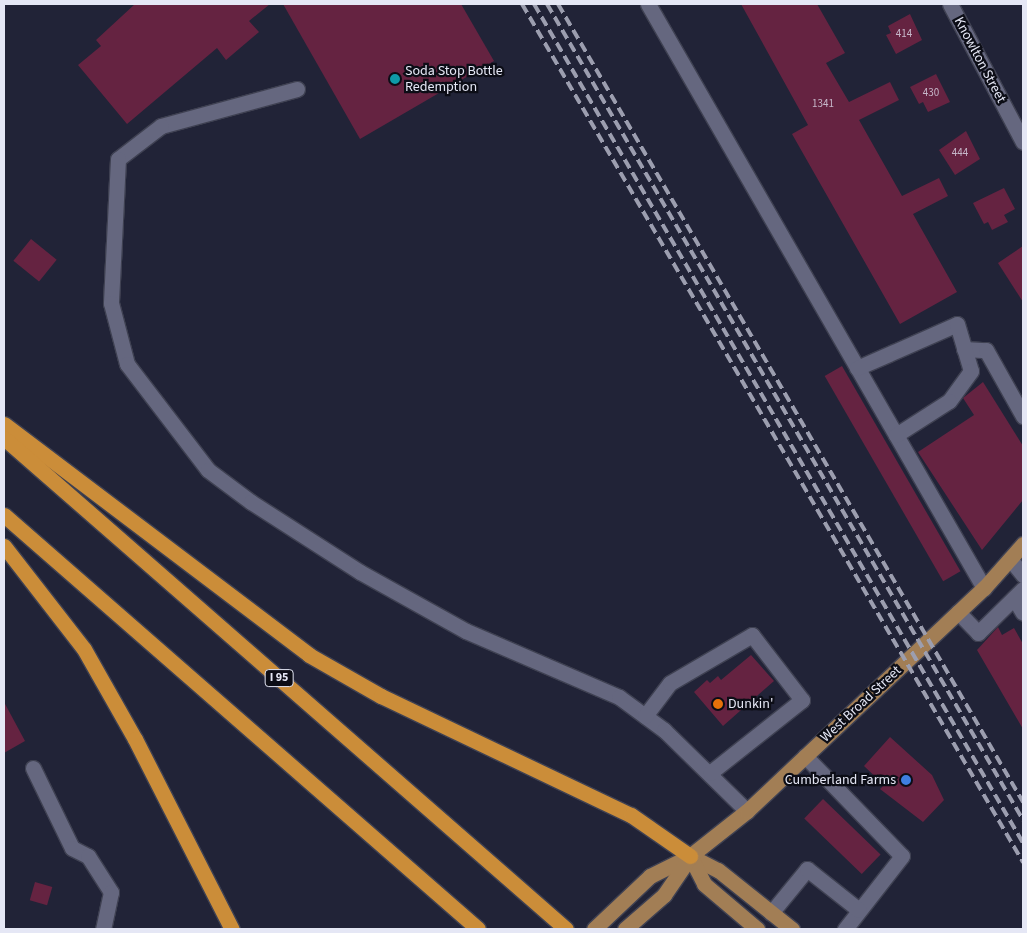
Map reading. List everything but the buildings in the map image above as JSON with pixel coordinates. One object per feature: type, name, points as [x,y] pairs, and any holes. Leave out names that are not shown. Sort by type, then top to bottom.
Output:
[{"type":"highway","points":[[4,424],[309,655],[381,696],[631,815],[690,856]]},
{"type":"highway","name":"I 95","points":[[4,438],[566,929]]},
{"type":"highway","points":[[4,515],[478,929]]},
{"type":"highway","points":[[4,546],[84,649],[135,739],[232,929]]},
{"type":"main road","name":"West Broad Street","points":[[594,929],[650,876],[690,856],[747,811],[984,588],[1023,544]]},
{"type":"main road","name":"West Broad Street","points":[[625,929],[664,895],[690,856]]},
{"type":"main road","points":[[690,856],[718,870],[792,929]]},
{"type":"main road","points":[[690,856],[704,884],[757,929]]},
{"type":"street","points":[[648,4],[984,588]]},
{"type":"street","name":"Knowlton Street","points":[[950,4],[1023,142]]},
{"type":"street","points":[[296,89],[161,126],[118,159],[111,303],[127,364],[208,470],[251,502],[360,572],[466,632],[619,697],[646,716],[710,773],[747,811]]},
{"type":"street","points":[[857,368],[957,324],[971,371],[954,393],[896,435]]},
{"type":"street","points":[[964,348],[986,350],[1023,416]]},
{"type":"street","points":[[1010,559],[1023,575]]},
{"type":"street","points":[[958,612],[978,633],[1019,594]]},
{"type":"street","points":[[1019,594],[1023,613]]},
{"type":"street","points":[[646,716],[670,682],[752,635],[802,700],[710,773]]},
{"type":"street","points":[[805,756],[902,856],[845,929]]},
{"type":"street","points":[[33,768],[72,848],[88,856],[111,892],[103,929]]},
{"type":"street","points":[[772,913],[807,869],[860,910]]},
{"type":"railway","points":[[522,4],[1023,862]]},
{"type":"railway","points":[[534,4],[1023,843]]},
{"type":"railway","points":[[547,4],[1023,820]]},
{"type":"railway","points":[[558,4],[1023,802]]},
{"type":"place","name":"Soda Stop Bottle Redemption","points":[[395,79]]},
{"type":"place","name":"Dunkin'","points":[[718,704]]},
{"type":"place","name":"Cumberland Farms","points":[[906,780]]}]
